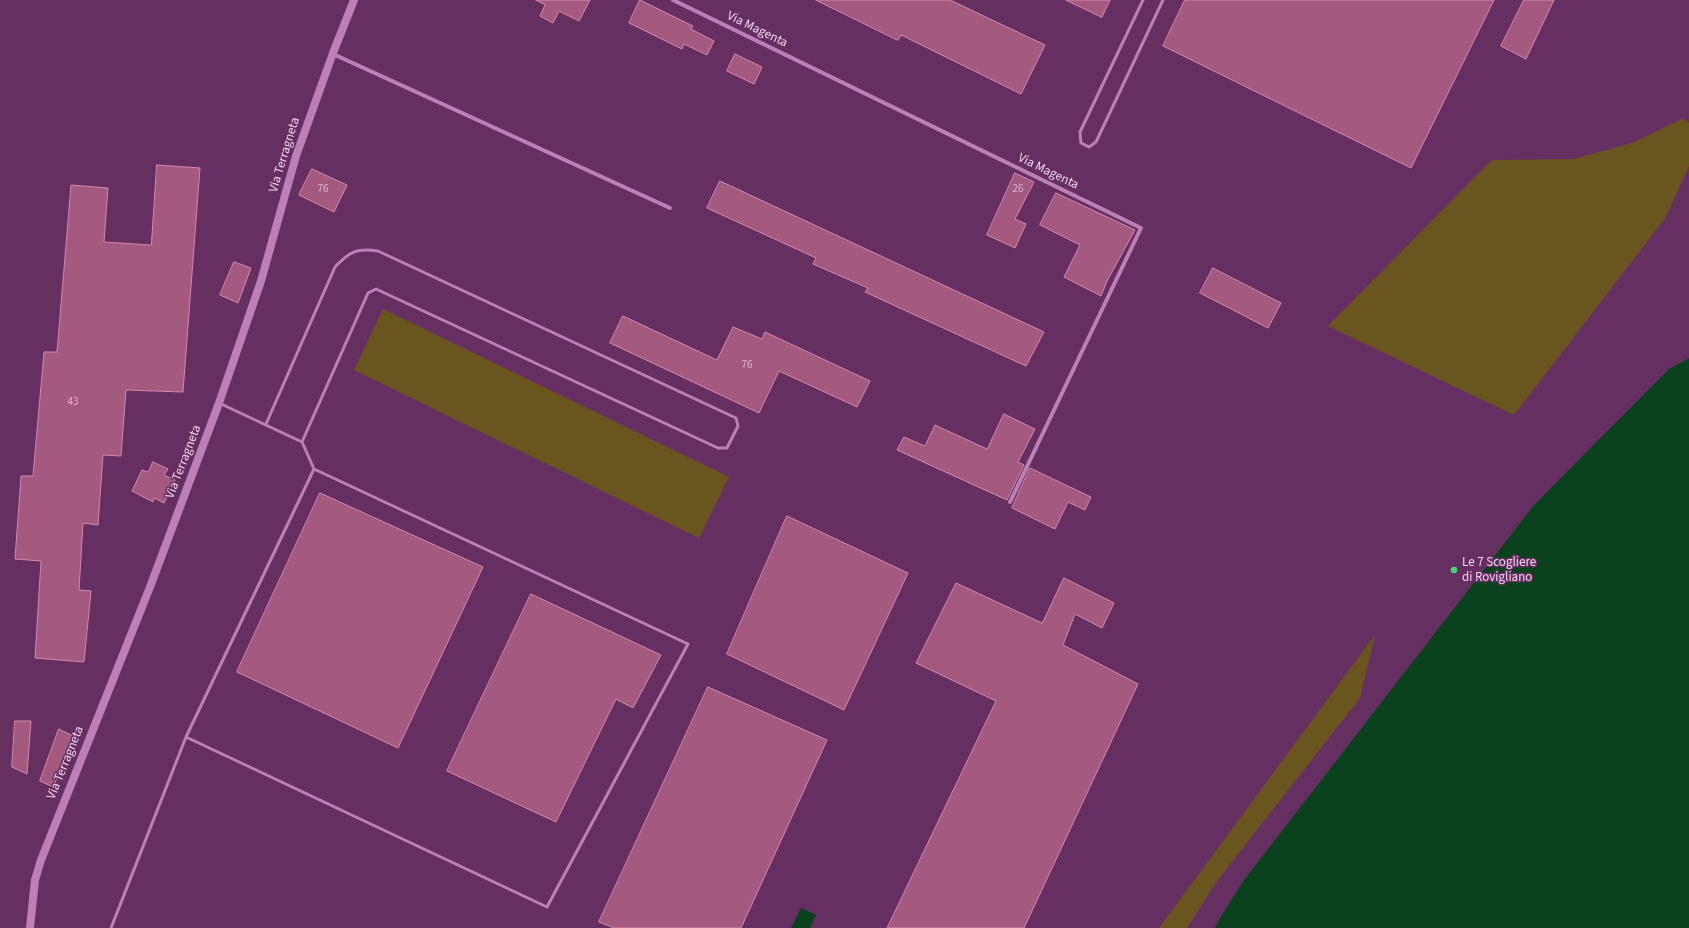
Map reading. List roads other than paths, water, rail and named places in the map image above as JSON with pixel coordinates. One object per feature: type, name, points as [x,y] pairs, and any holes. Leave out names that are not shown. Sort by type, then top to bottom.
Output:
[{"type":"street","name":"Via Terragneta","points":[[30,928],[35,880],[41,860],[150,587],[219,403],[262,281],[296,156],[354,0]]},
{"type":"street","name":"Via Magenta","points":[[673,0],[1142,228],[1010,502]]},
{"type":"street","points":[[333,54],[670,208]]},
{"type":"lane","points":[[1143,0],[1080,132],[1081,143],[1089,147],[1096,142],[1163,0]]},
{"type":"lane","points":[[266,424],[335,267],[347,254],[364,249],[378,251],[736,418],[738,426],[727,448],[718,448],[376,288],[368,293],[302,442]]},
{"type":"lane","points":[[186,737],[547,907],[688,644],[314,469],[302,442],[219,403]]},
{"type":"lane","points":[[111,928],[186,737],[314,469]]},
{"type":"place","name":"Le 7 Scogliere di Rovigliano","points":[[1454,570]]}]
